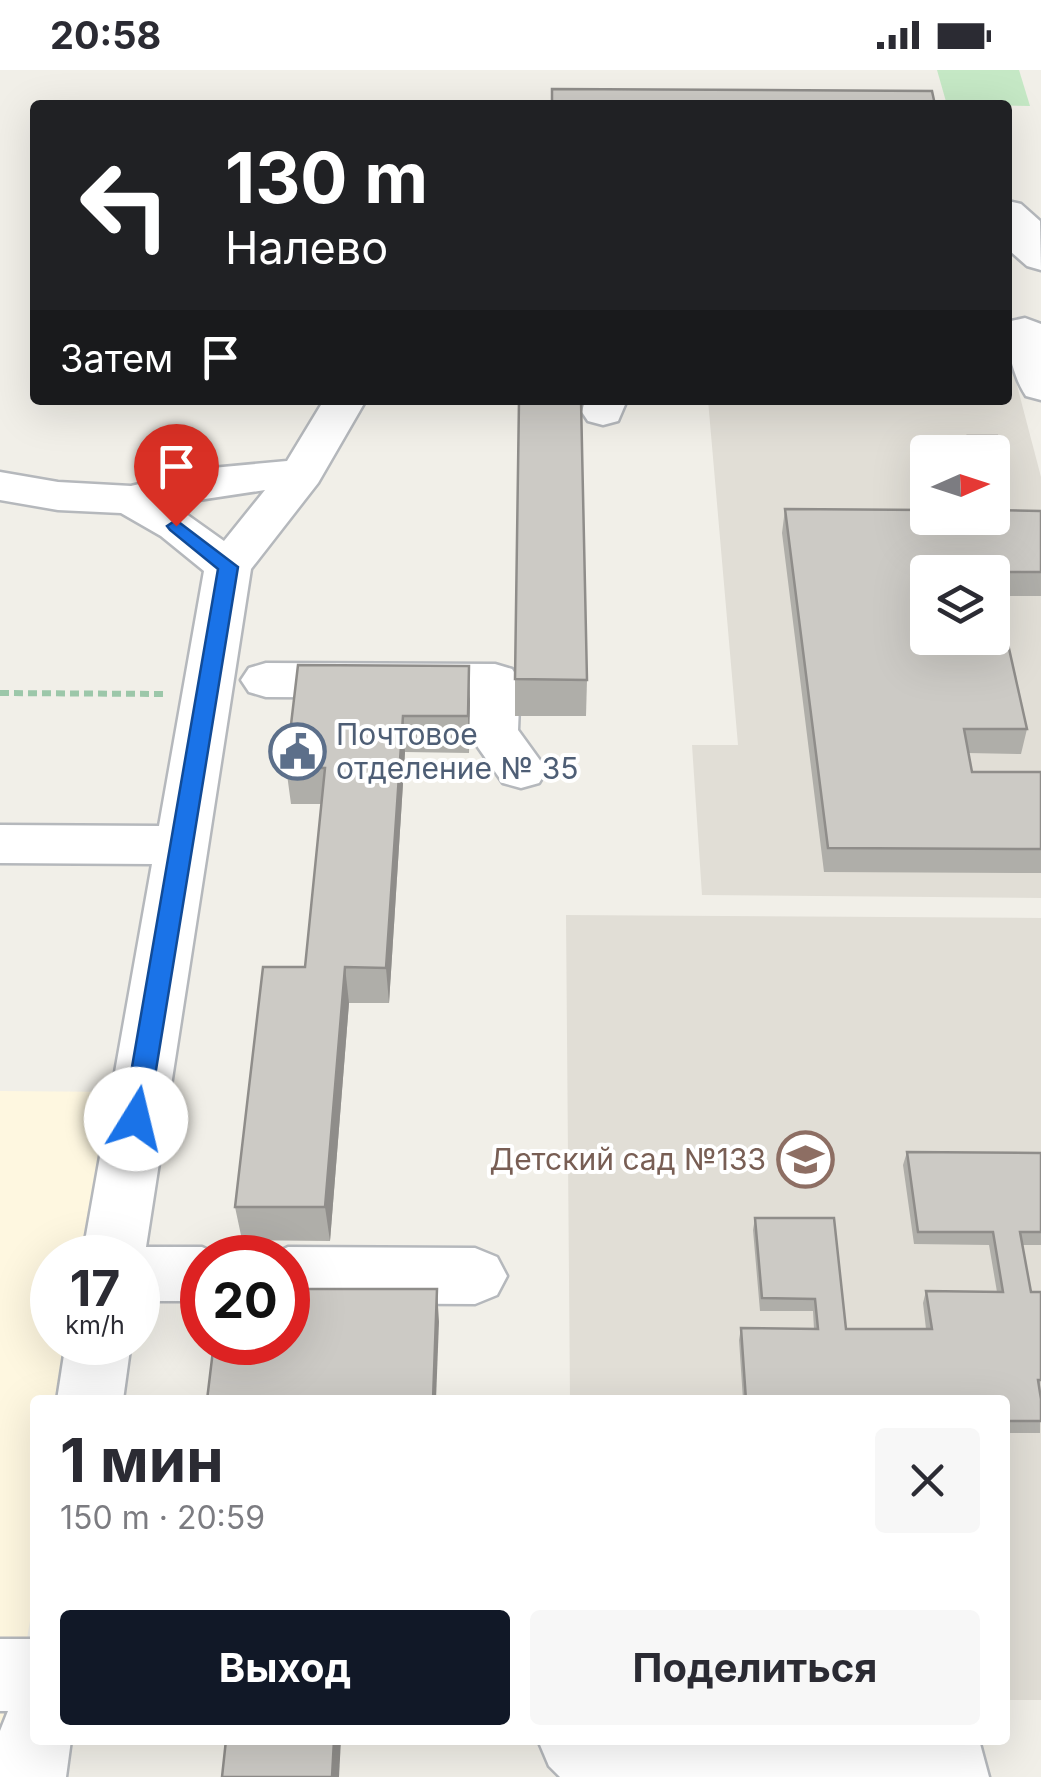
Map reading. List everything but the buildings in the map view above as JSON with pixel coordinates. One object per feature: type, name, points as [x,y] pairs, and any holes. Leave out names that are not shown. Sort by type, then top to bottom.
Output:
[{"type":"lane","points":[[1023,217],[1030,251],[1041,258]]},
{"type":"lane","points":[[1025,328],[1041,387]]},
{"type":"lane","points":[[117,1235],[228,567],[302,473],[342,405]]},
{"type":"lane","points":[[0,486],[58,496],[131,500],[201,483],[302,473]]},
{"type":"lane","points":[[131,500],[176,526],[228,567]]},
{"type":"lane","points":[[266,680],[495,681],[493,732],[521,770]]},
{"type":"lane","points":[[0,844],[180,845]]},
{"type":"lane","points":[[310,1275],[475,1276]]},
{"type":"lane","points":[[91,1395],[95,1365]]},
{"type":"lane","points":[[0,1674],[30,1675]]},
{"type":"lane","points":[[28,1777],[33,1745]]},
{"type":"lane","points":[[580,1745],[592,1756],[949,1758],[952,1777]]},
{"type":"path","points":[[0,693],[207,694]]},
{"type":"shaded area","points":[[1012,366],[1041,477],[1041,898],[702,895],[692,745],[738,745],[708,405],[1012,405]]},
{"type":"shaded area","name":"Детский сад №133","points":[[566,915],[1041,918],[1041,1700],[1010,1700],[1010,1395],[570,1395]]},
{"type":"shaded area","points":[[0,1091],[120,1092],[96,1235],[30,1235],[30,1365],[74,1365],[69,1395],[30,1395],[30,1621],[3,1777]]},
{"type":"green space","points":[[937,70],[1019,70],[1030,106],[1012,106],[1012,100],[946,100]]},
{"type":"place","name":"Почтовое отделение № 35","points":[[297,751]]},
{"type":"place","name":"Детский сад №133","points":[[805,1159]]},
{"type":"route","points":[[136,1119],[228,567],[176,526]]}]
